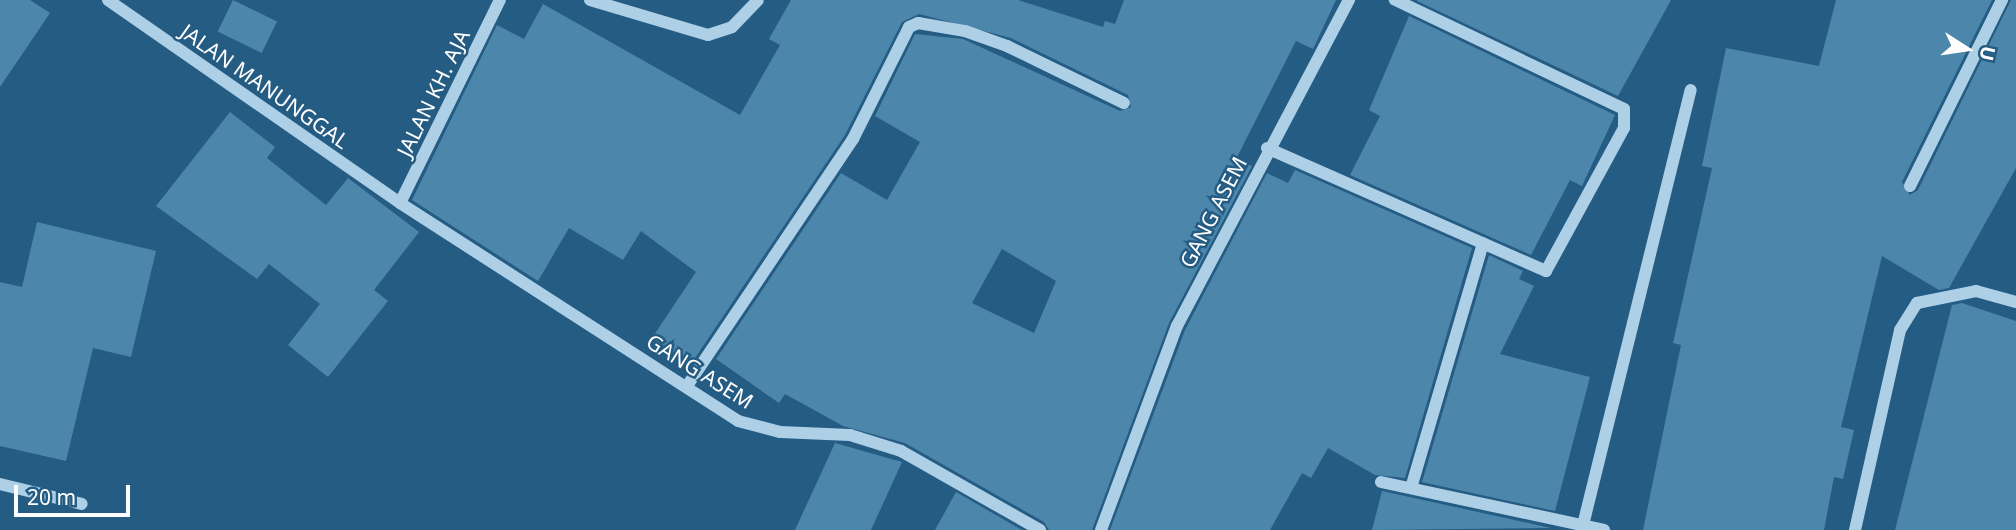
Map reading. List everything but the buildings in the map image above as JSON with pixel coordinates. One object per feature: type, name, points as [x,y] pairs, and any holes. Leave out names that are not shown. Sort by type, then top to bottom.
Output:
[{"type":"street","name":"JALAN MANUNGGAL","points":[[108,0],[400,203]]},
{"type":"street","name":"JALAN KH. AJA","points":[[400,203],[500,0]]},
{"type":"street","points":[[590,0],[708,35],[732,27],[758,0]]},
{"type":"street","name":"GANG ASEM","points":[[1101,530],[1177,326],[1267,148],[1349,0]]},
{"type":"street","points":[[1267,148],[1546,271],[1624,128],[1624,109],[1395,0]]},
{"type":"street","points":[[1910,186],[2002,0]]},
{"type":"street","points":[[687,386],[853,139],[909,27],[941,26],[1007,46],[1124,103]]},
{"type":"street","points":[[1583,525],[1691,90]]},
{"type":"street","name":"GANG ASEM","points":[[400,203],[738,421],[758,428],[850,435],[901,451],[1040,530]]},
{"type":"street","points":[[1411,488],[1483,243]]},
{"type":"street","points":[[1855,530],[1900,330],[1917,303],[1976,291],[2016,302]]},
{"type":"street","points":[[1381,482],[1604,530]]},
{"type":"street","points":[[0,484],[82,504]]}]
